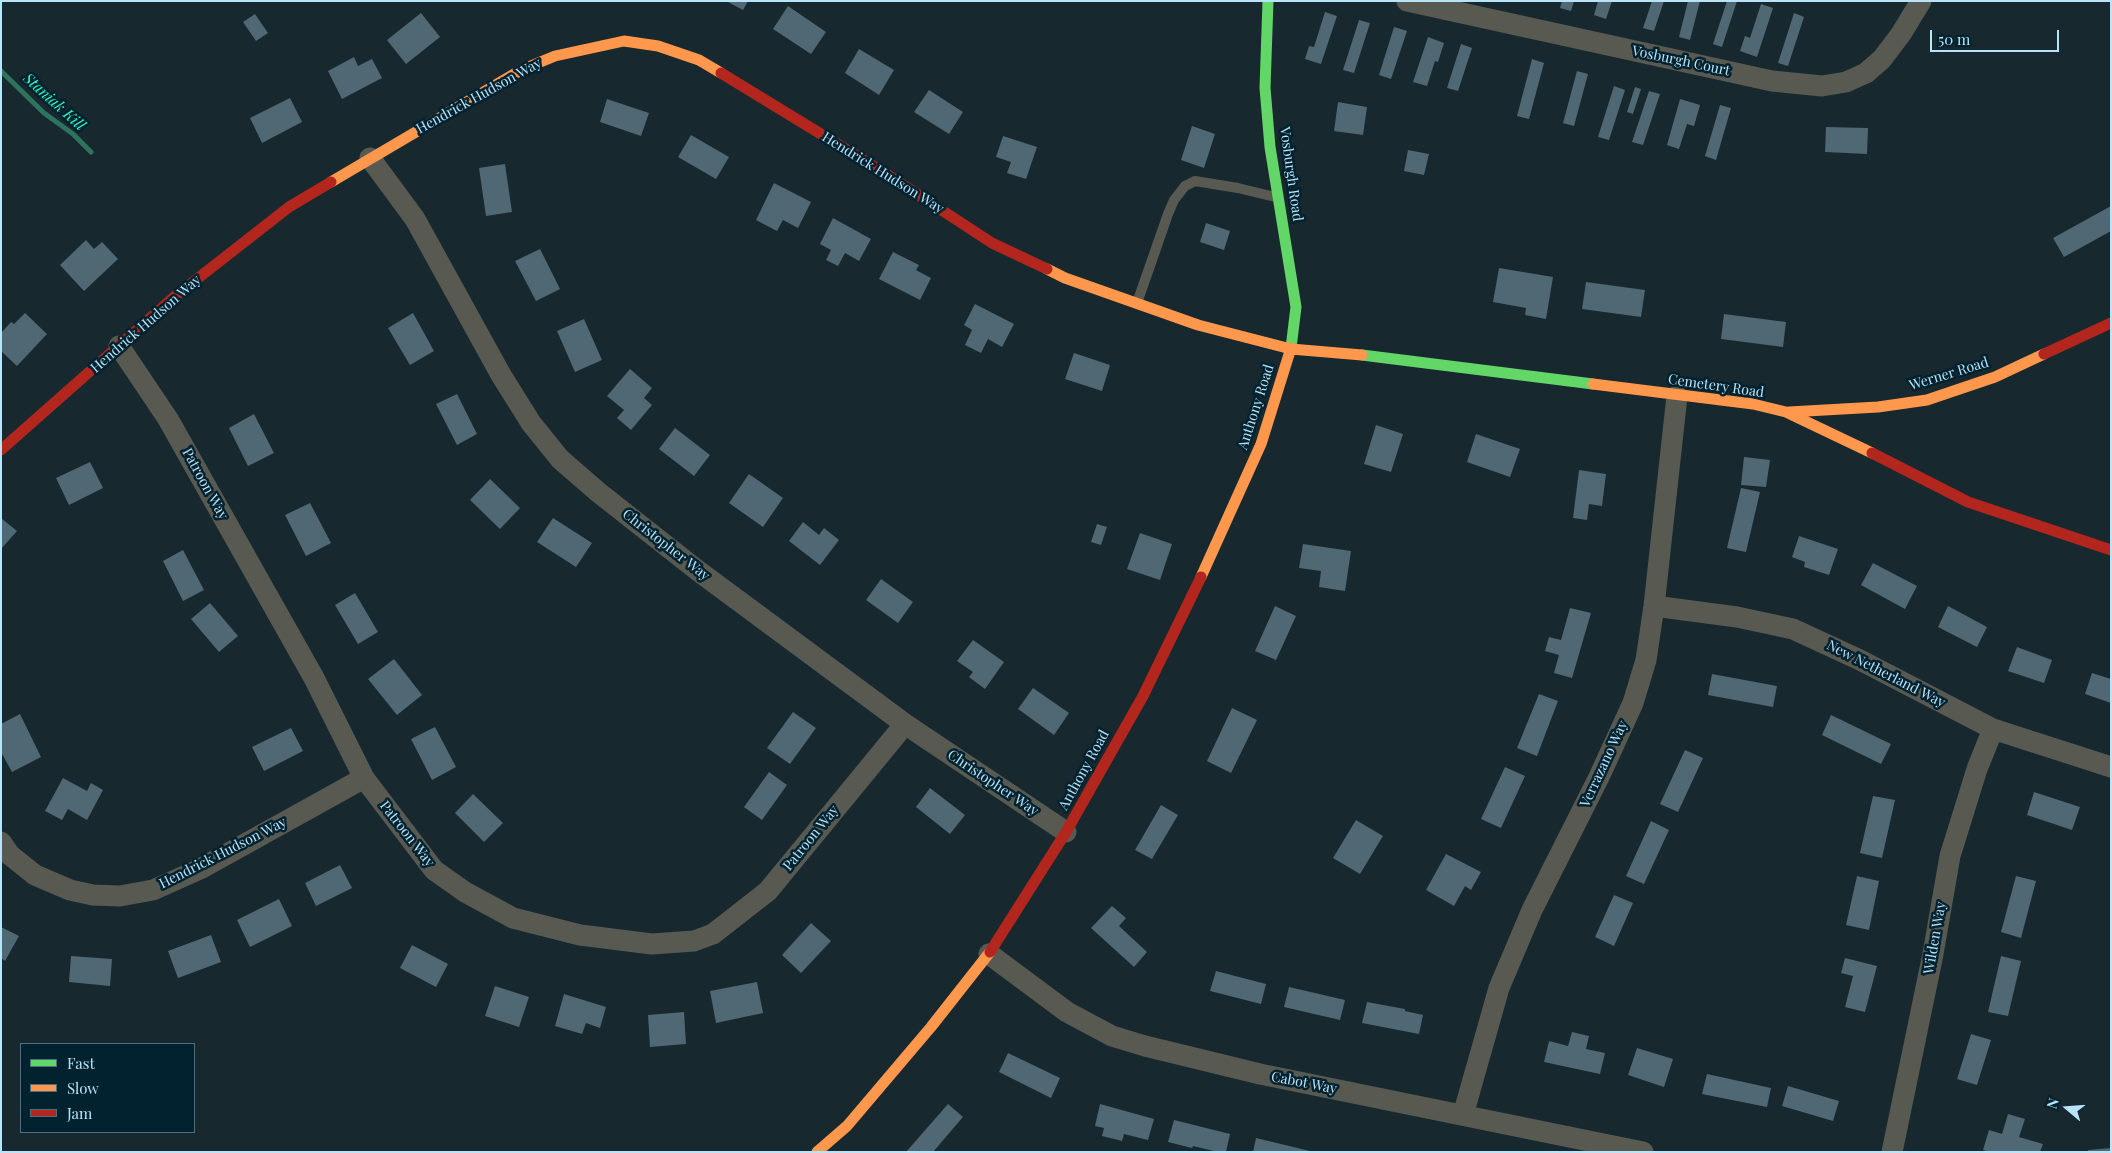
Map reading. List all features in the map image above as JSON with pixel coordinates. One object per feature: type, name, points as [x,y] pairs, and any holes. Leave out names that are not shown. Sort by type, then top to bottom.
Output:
[{"type":"street","name":"Vosburgh Road","points":[[1268,1],[1265,88],[1270,147],[1296,307],[1290,349]]},
{"type":"street","name":"Vosburgh Court","points":[[1407,1],[1772,80],[1822,86],[1846,82],[1866,73],[1882,59],[1901,34],[1921,1]]},
{"type":"street","name":"Hendrick Hudson Way","points":[[1,450],[174,297],[289,207],[521,70],[555,56],[624,41],[658,46],[699,60],[888,175],[992,243],[1066,278],[1198,325],[1290,349]]},
{"type":"street","name":"Christopher Way","points":[[370,158],[415,219],[501,375],[531,422],[560,459],[598,492],[696,570],[905,724],[1066,832]]},
{"type":"street","name":"Werner Road","points":[[1786,412],[1878,408],[1927,400],[1995,377],[2111,323]]},
{"type":"street","name":"Patroon Way","points":[[119,346],[168,419],[314,678],[364,778],[434,870],[464,892],[512,918],[580,934],[652,944],[694,941],[714,934],[768,891],[905,724]]},
{"type":"street","name":"Cemetery Road","points":[[1290,349],[1379,357],[1677,396],[1753,404],[1786,412],[1822,428],[1968,502],[2111,550]]},
{"type":"street","name":"Anthony Road","points":[[817,1152],[847,1126],[931,1027],[989,954],[1066,832],[1143,696],[1216,547],[1261,444],[1290,349]]},
{"type":"street","name":"Verrazano Way","points":[[1463,1115],[1499,988],[1532,910],[1600,777],[1633,703],[1646,660],[1654,606],[1677,396]]},
{"type":"street","name":"New Netherland Way","points":[[1654,606],[1737,617],[1793,628],[1860,660],[1993,729],[2111,767]]},
{"type":"street","name":"Wilden Way","points":[[1892,1152],[1933,954],[1950,856],[1977,769],[1993,729]]},
{"type":"street","name":"Hendrick Hudson Way","points":[[1,842],[10,855],[35,875],[70,890],[92,895],[120,896],[153,890],[200,869],[364,778]]},
{"type":"street","name":"Cabot Way","points":[[989,954],[1067,1012],[1112,1036],[1144,1046],[1260,1074],[1643,1152]]},
{"type":"lane","points":[[1137,304],[1168,214],[1174,200],[1185,186],[1195,180],[1278,198]]},
{"type":"building","points":[[726,1],[748,1],[743,10]]},
{"type":"building","points":[[1562,1],[1574,1],[1571,11],[1560,8]]},
{"type":"building","points":[[1598,1],[1612,1],[1606,19],[1594,15]]},
{"type":"building","points":[[1652,1],[1664,1],[1654,31],[1643,28]]},
{"type":"building","points":[[1688,1],[1700,1],[1690,40],[1679,37]]},
{"type":"building","points":[[1727,1],[1737,1],[1722,47],[1713,44]]},
{"type":"building","points":[[1761,4],[1773,8],[1757,57],[1740,51],[1745,36],[1750,38]]},
{"type":"building","points":[[788,6],[826,32],[811,54],[773,29]]},
{"type":"building","points":[[1325,12],[1337,16],[1321,64],[1305,59],[1309,46],[1314,47]]},
{"type":"building","points":[[421,13],[440,37],[406,64],[387,40]]},
{"type":"building","points":[[1794,13],[1804,17],[1788,66],[1778,63]]},
{"type":"building","points":[[255,14],[268,33],[256,41],[243,22]]},
{"type":"building","points":[[1359,20],[1370,23],[1354,73],[1343,70]]},
{"type":"building","points":[[1394,27],[1407,31],[1391,79],[1379,75]]},
{"type":"building","points":[[1428,37],[1444,43],[1438,62],[1435,61],[1427,86],[1413,82]]},
{"type":"building","points":[[1461,44],[1472,48],[1458,91],[1447,88]]},
{"type":"building","points":[[859,49],[894,70],[879,95],[845,73]]},
{"type":"building","points":[[354,57],[358,66],[372,59],[382,78],[342,99],[328,71]]},
{"type":"building","points":[[1532,59],[1544,63],[1529,119],[1517,116]]},
{"type":"building","points":[[1577,71],[1588,74],[1574,126],[1563,123]]},
{"type":"building","points":[[1614,86],[1625,90],[1609,140],[1598,137]]},
{"type":"building","points":[[1635,87],[1641,89],[1633,114],[1627,112]]},
{"type":"building","points":[[929,90],[963,112],[949,134],[914,112]]},
{"type":"building","points":[[1649,91],[1660,94],[1643,145],[1632,142]]},
{"type":"building","points":[[290,98],[302,122],[262,143],[250,118]]},
{"type":"building","points":[[607,99],[649,113],[641,136],[600,122]]},
{"type":"building","points":[[1680,99],[1700,105],[1694,126],[1687,124],[1679,149],[1667,145]]},
{"type":"building","points":[[1338,102],[1367,107],[1363,135],[1334,131]]},
{"type":"building","points":[[1720,105],[1731,108],[1716,160],[1705,156]]},
{"type":"building","points":[[1192,126],[1215,134],[1204,168],[1181,160]]},
{"type":"building","points":[[1826,127],[1868,128],[1867,154],[1825,152]]},
{"type":"building","points":[[691,135],[729,157],[716,179],[678,157]]},
{"type":"building","points":[[1003,136],[1037,147],[1026,179],[1007,173],[1011,162],[996,157]]},
{"type":"building","points":[[1408,150],[1429,154],[1424,175],[1404,171]]},
{"type":"building","points":[[505,164],[512,212],[486,216],[479,168]]},
{"type":"building","points":[[774,183],[811,202],[798,228],[783,220],[777,231],[756,220]]},
{"type":"building","points":[[2111,206],[2111,231],[2064,257],[2053,238]]},
{"type":"building","points":[[833,218],[871,239],[859,261],[845,253],[838,266],[826,260],[831,250],[820,244]]},
{"type":"building","points":[[1206,223],[1230,231],[1224,250],[1200,242]]},
{"type":"building","points":[[86,240],[94,249],[102,242],[118,259],[84,291],[60,265]]},
{"type":"building","points":[[540,249],[560,289],[536,301],[515,261]]},
{"type":"building","points":[[893,252],[919,265],[916,270],[931,278],[920,300],[879,279]]},
{"type":"building","points":[[1499,268],[1553,277],[1546,319],[1525,315],[1526,308],[1493,302]]},
{"type":"building","points":[[1586,282],[1645,290],[1641,317],[1582,309]]},
{"type":"building","points":[[975,304],[1014,324],[1002,347],[988,339],[981,353],[965,345],[972,330],[964,325]]},
{"type":"building","points":[[25,313],[47,334],[17,366],[1,351],[1,333],[11,322],[14,324]]},
{"type":"building","points":[[413,313],[434,351],[410,365],[388,328]]},
{"type":"building","points":[[1724,314],[1786,322],[1783,347],[1721,339]]},
{"type":"building","points":[[584,319],[602,360],[575,372],[557,331]]},
{"type":"building","points":[[1074,353],[1110,365],[1102,391],[1065,379]]},
{"type":"building","points":[[630,369],[652,388],[644,398],[652,405],[631,430],[617,418],[624,410],[607,396]]},
{"type":"building","points":[[457,394],[477,434],[457,445],[436,404]]},
{"type":"building","points":[[254,414],[274,453],[248,466],[229,428]]},
{"type":"building","points":[[1376,425],[1403,434],[1391,472],[1364,464]]},
{"type":"building","points":[[675,428],[710,455],[694,476],[659,449]]},
{"type":"building","points":[[1476,434],[1520,449],[1510,477],[1467,462]]},
{"type":"building","points":[[1744,457],[1770,460],[1766,487],[1741,485]]},
{"type":"building","points":[[90,462],[103,488],[69,505],[56,478]]},
{"type":"building","points":[[1579,470],[1606,474],[1602,506],[1589,504],[1587,520],[1573,518]]},
{"type":"building","points":[[749,474],[783,498],[763,527],[729,503]]},
{"type":"building","points":[[490,479],[520,508],[500,529],[470,500]]},
{"type":"building","points":[[1741,488],[1760,492],[1746,552],[1727,548]]},
{"type":"building","points":[[310,503],[331,543],[306,556],[285,515]]},
{"type":"building","points":[[1,518],[17,531],[1,549]]},
{"type":"building","points":[[553,518],[592,543],[576,567],[537,542]]},
{"type":"building","points":[[803,522],[819,535],[824,528],[839,540],[820,565],[789,541]]},
{"type":"building","points":[[1097,524],[1107,527],[1101,545],[1091,542]]},
{"type":"building","points":[[1140,533],[1172,544],[1160,580],[1127,569]]},
{"type":"building","points":[[1799,536],[1838,549],[1829,575],[1804,567],[1805,562],[1792,557]]},
{"type":"building","points":[[1303,544],[1351,551],[1345,591],[1319,587],[1321,571],[1299,568]]},
{"type":"building","points":[[183,550],[204,590],[183,601],[163,561]]},
{"type":"building","points":[[1873,563],[1917,586],[1905,609],[1861,585]]},
{"type":"building","points":[[881,579],[913,602],[898,623],[866,600]]},
{"type":"building","points":[[355,593],[378,632],[358,644],[335,605]]},
{"type":"building","points":[[210,603],[238,636],[219,652],[191,619]]},
{"type":"building","points":[[1275,606],[1296,616],[1276,660],[1255,651]]},
{"type":"building","points":[[1948,606],[1987,627],[1977,647],[1938,627]]},
{"type":"building","points":[[1570,608],[1591,613],[1572,678],[1554,673],[1559,655],[1545,651],[1549,637],[1561,640]]},
{"type":"building","points":[[973,640],[1004,662],[985,689],[969,677],[973,672],[957,661]]},
{"type":"building","points":[[2017,647],[2052,660],[2044,683],[2008,671]]},
{"type":"building","points":[[394,659],[422,695],[397,715],[368,679]]},
{"type":"building","points":[[2092,673],[2111,679],[2111,703],[2085,694]]},
{"type":"building","points":[[1712,674],[1777,686],[1773,707],[1708,695]]},
{"type":"building","points":[[1033,688],[1069,713],[1054,735],[1018,709]]},
{"type":"building","points":[[1539,694],[1558,701],[1537,756],[1517,748]]},
{"type":"building","points":[[1232,708],[1257,720],[1231,773],[1207,761]]},
{"type":"building","points":[[793,712],[816,728],[790,764],[767,748]]},
{"type":"building","points":[[20,714],[41,757],[12,772],[1,752],[1,724]]},
{"type":"building","points":[[1831,715],[1891,744],[1881,764],[1822,735]]},
{"type":"building","points":[[435,727],[456,767],[432,780],[411,739]]},
{"type":"building","points":[[291,728],[303,751],[264,771],[252,747]]},
{"type":"building","points":[[1685,750],[1703,758],[1678,812],[1660,804]]},
{"type":"building","points":[[1505,767],[1525,776],[1501,828],[1481,819]]},
{"type":"building","points":[[769,772],[787,785],[762,820],[744,807]]},
{"type":"building","points":[[63,778],[87,791],[91,783],[103,790],[87,820],[68,809],[62,820],[45,811]]},
{"type":"building","points":[[930,788],[965,815],[950,834],[916,807]]},
{"type":"building","points":[[2034,792],[2080,807],[2072,830],[2027,815]]},
{"type":"building","points":[[473,794],[503,823],[484,842],[455,813]]},
{"type":"building","points":[[1873,796],[1895,800],[1882,858],[1860,853]]},
{"type":"building","points":[[1161,805],[1178,815],[1152,859],[1135,850]]},
{"type":"building","points":[[1356,820],[1383,836],[1360,874],[1333,858]]},
{"type":"building","points":[[1651,821],[1669,830],[1644,884],[1626,876]]},
{"type":"building","points":[[1446,854],[1481,872],[1471,890],[1465,886],[1454,906],[1426,890]]},
{"type":"building","points":[[340,865],[352,888],[316,906],[305,883]]},
{"type":"building","points":[[1857,876],[1879,881],[1869,930],[1846,925]]},
{"type":"building","points":[[2016,876],[2036,881],[2021,938],[2001,932]]},
{"type":"building","points":[[1614,895],[1633,903],[1614,946],[1595,937]]},
{"type":"building","points":[[279,899],[292,926],[250,947],[237,920]]},
{"type":"building","points":[[1112,906],[1126,918],[1119,926],[1147,952],[1134,967],[1091,928]]},
{"type":"building","points":[[811,923],[831,941],[801,973],[782,955]]},
{"type":"building","points":[[1,927],[19,936],[5,961],[1,958]]},
{"type":"building","points":[[211,935],[221,962],[178,978],[168,951]]},
{"type":"building","points":[[412,945],[448,964],[436,987],[400,968]]},
{"type":"building","points":[[71,956],[112,959],[110,986],[69,982]]},
{"type":"building","points":[[2001,956],[2021,961],[2008,1016],[1988,1012]]},
{"type":"building","points":[[1845,958],[1877,966],[1865,1012],[1845,1007],[1853,976],[1841,973]]},
{"type":"building","points":[[1216,971],[1266,984],[1261,1004],[1210,991]]},
{"type":"building","points":[[757,982],[763,1013],[716,1023],[710,991]]},
{"type":"building","points":[[495,986],[529,997],[519,1027],[485,1016]]},
{"type":"building","points":[[1289,987],[1345,1000],[1340,1020],[1284,1007]]},
{"type":"building","points":[[564,994],[606,1007],[600,1028],[586,1023],[582,1034],[555,1026]]},
{"type":"building","points":[[1367,1002],[1405,1009],[1405,1011],[1423,1015],[1419,1034],[1362,1023]]},
{"type":"building","points":[[684,1012],[686,1044],[650,1047],[648,1015]]},
{"type":"building","points":[[1572,1032],[1589,1036],[1586,1049],[1605,1053],[1600,1074],[1544,1062],[1549,1041],[1568,1046]]},
{"type":"building","points":[[1971,1034],[1991,1040],[1977,1085],[1957,1079]]},
{"type":"building","points":[[1637,1048],[1673,1059],[1664,1087],[1628,1075]]},
{"type":"building","points":[[1008,1053],[1060,1078],[1051,1098],[999,1072]]},
{"type":"building","points":[[1707,1074],[1771,1088],[1767,1107],[1702,1094]]},
{"type":"building","points":[[1788,1086],[1839,1101],[1833,1121],[1782,1106]]},
{"type":"building","points":[[948,1104],[963,1117],[933,1152],[906,1152]]},
{"type":"building","points":[[1100,1104],[1154,1119],[1148,1140],[1124,1134],[1122,1141],[1102,1136],[1104,1128],[1095,1126]]},
{"type":"building","points":[[2008,1114],[2025,1119],[2019,1137],[2043,1144],[2040,1152],[1990,1152],[1983,1150],[1989,1130],[2002,1134]]},
{"type":"building","points":[[1174,1120],[1230,1134],[1226,1152],[1193,1146],[1192,1148],[1168,1142]]},
{"type":"building","points":[[1256,1138],[1310,1151],[1253,1152]]},
{"type":"building","points":[[2111,1148],[2111,1152],[2088,1152],[2088,1150]]},
{"type":"waterway","name":"Staniak Kill","points":[[1,71],[44,113],[73,134],[91,152]]},
{"type":"traffic: fast","points":[[1268,1],[1265,88],[1270,147],[1296,307],[1291,348]]},
{"type":"traffic: fast","points":[[1362,355],[1593,384]]},
{"type":"traffic: slow","points":[[331,182],[521,70],[555,56],[624,41],[658,46],[699,60],[721,73]]},
{"type":"traffic: slow","points":[[1047,269],[1065,278],[1198,325],[1291,349],[1362,355]]},
{"type":"traffic: slow","points":[[1201,577],[1261,444],[1291,348]]},
{"type":"traffic: slow","points":[[1789,412],[1878,407],[1927,400],[1995,377],[2044,354]]},
{"type":"traffic: slow","points":[[1593,384],[1753,404],[1786,412],[1872,453]]},
{"type":"traffic: slow","points":[[817,1152],[847,1126],[931,1027],[990,952]]},
{"type":"traffic: jam","points":[[721,73],[888,175],[992,243],[1047,269]]},
{"type":"traffic: jam","points":[[1,450],[174,297],[289,207],[331,182]]},
{"type":"traffic: jam","points":[[2044,354],[2111,323]]},
{"type":"traffic: jam","points":[[1872,453],[1968,502],[2111,550]]},
{"type":"traffic: jam","points":[[990,952],[1066,832],[1143,696],[1201,577]]}]
